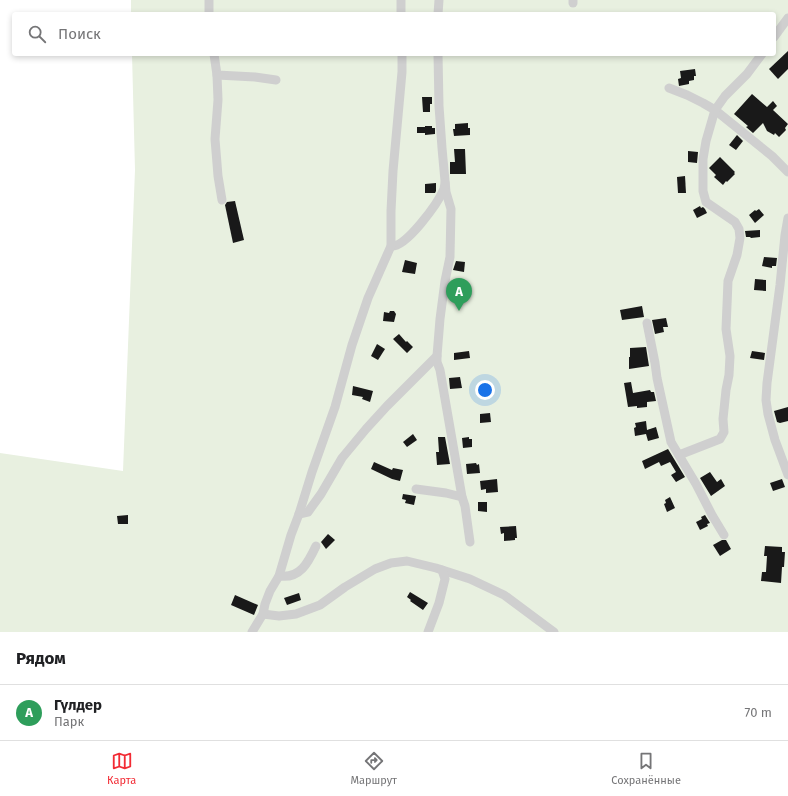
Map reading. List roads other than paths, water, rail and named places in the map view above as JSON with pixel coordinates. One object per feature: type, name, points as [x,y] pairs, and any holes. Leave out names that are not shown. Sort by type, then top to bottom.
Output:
[{"type":"street","points":[[209,0],[209,12]]},
{"type":"street","points":[[401,0],[401,12]]},
{"type":"street","points":[[438,12],[439,0]]},
{"type":"street","points":[[776,34],[788,18]]},
{"type":"street","points":[[214,56],[218,100],[215,139],[218,176],[222,200]]},
{"type":"street","points":[[252,632],[263,614],[270,591],[279,576],[290,535],[299,514],[334,407],[352,345],[368,298],[391,246],[391,211],[402,56]]},
{"type":"street","points":[[438,56],[442,148],[446,192],[451,209],[450,257],[440,319],[437,362],[440,370],[462,497],[465,506],[470,542]]},
{"type":"street","points":[[679,455],[720,439],[724,432],[723,419],[730,356],[726,328],[728,281],[740,238],[739,229],[735,222],[706,202],[703,191],[703,159],[706,141],[715,110],[725,96],[747,74],[760,56]]},
{"type":"street","points":[[217,75],[255,77],[276,80]]},
{"type":"street","points":[[669,88],[687,95],[715,110],[772,156],[788,172]]},
{"type":"street","points":[[391,246],[394,246],[406,239],[418,227],[438,199],[444,189],[445,182]]},
{"type":"street","points":[[788,218],[766,400],[775,440],[788,475]]},
{"type":"street","points":[[647,323],[671,442],[724,535]]},
{"type":"street","points":[[299,514],[308,512],[321,494],[342,458],[387,406],[437,356]]},
{"type":"street","points":[[416,488],[462,497]]},
{"type":"street","points":[[279,576],[287,577],[303,569],[316,546]]},
{"type":"street","points":[[263,614],[279,616],[296,614],[320,605],[345,587],[375,570],[391,563],[407,561],[470,579],[504,595],[554,632]]},
{"type":"street","points":[[428,632],[439,603],[445,579],[442,570]]},
{"type":"place","name":"Гүлдер","points":[[459,311]]}]
